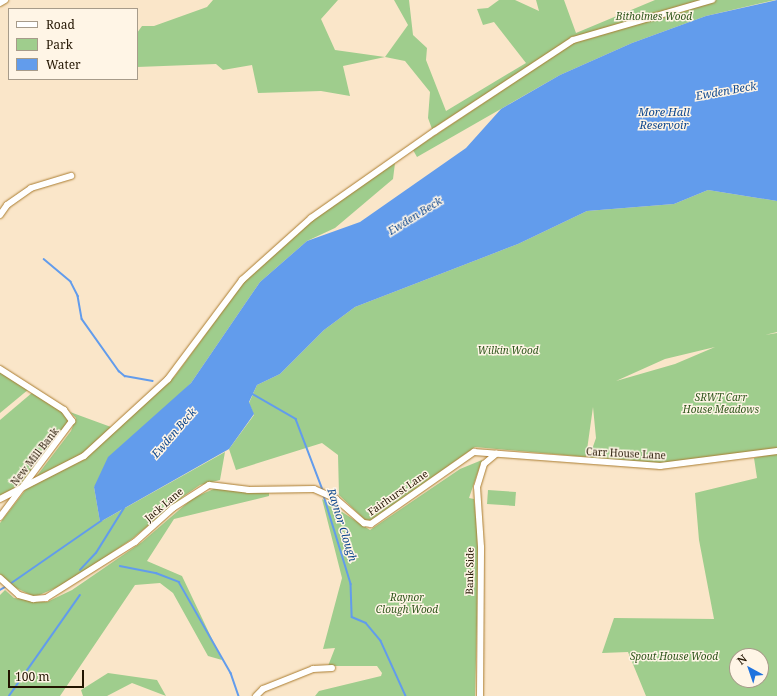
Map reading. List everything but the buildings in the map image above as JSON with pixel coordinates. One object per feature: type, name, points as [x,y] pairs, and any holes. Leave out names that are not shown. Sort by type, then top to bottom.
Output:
[{"type":"street","points":[[0,3],[5,0]]},
{"type":"street","points":[[0,499],[84,456],[168,379],[242,280],[311,218],[467,108],[573,40],[712,0]]},
{"type":"street","points":[[0,215],[7,205],[31,188],[71,176]]},
{"type":"street","name":"New Mill Bank","points":[[0,369],[64,410],[72,421],[0,517]]},
{"type":"street","name":"Carr House Lane","points":[[496,454],[660,466],[777,451]]},
{"type":"street","name":"Fairhurst Lane","points":[[314,489],[329,495],[364,523],[371,524],[471,453],[496,454]]},
{"type":"street","name":"Bank Side","points":[[480,696],[482,547],[476,487],[484,464],[496,454]]},
{"type":"street","name":"Jack Lane","points":[[0,578],[14,592],[33,600],[46,598],[65,588],[135,542],[173,508],[209,485],[248,490],[314,489]]},
{"type":"street","points":[[256,696],[263,689],[313,669],[332,668]]},
{"type":"green space","points":[[213,0],[338,0],[321,19],[335,50],[385,57],[343,66],[350,96],[321,91],[258,93],[252,65],[223,70],[216,64],[138,67],[138,32],[142,26],[154,26],[207,7]]},
{"type":"green space","name":"Bitholmes Wood","points":[[394,0],[409,0],[413,35],[427,48],[426,60],[446,111],[526,63],[494,22],[483,25],[477,9],[488,8],[499,0],[515,0],[539,11],[536,0],[564,0],[576,33],[655,0],[775,0],[706,16],[632,43],[560,75],[417,157],[413,150],[573,43],[599,36],[590,34],[572,38],[432,129],[428,118],[430,92],[405,61],[385,57],[408,25]]},
{"type":"green space","points":[[395,163],[393,179],[335,228],[307,241],[260,282],[191,383],[94,487],[100,522],[225,452],[220,480],[200,485],[184,496],[132,539],[69,582],[35,597],[12,586],[0,574],[0,523],[27,488],[85,459],[175,376],[244,282],[313,219]]},
{"type":"green space","name":"Wilkin Wood","points":[[708,190],[777,201],[777,332],[765,335],[777,333],[777,449],[662,464],[589,458],[596,438],[593,407],[586,457],[475,447],[372,520],[365,520],[339,495],[338,455],[322,443],[236,470],[229,449],[254,415],[249,403],[257,385],[280,374],[324,330],[355,307],[518,244],[587,211],[674,204]],"holes":[[[715,347],[675,364],[616,381],[665,359]]]},
{"type":"green space","points":[[0,372],[29,389],[0,413]]},
{"type":"green space","points":[[33,392],[63,412],[69,421],[23,484],[0,496],[0,420]]},
{"type":"green space","points":[[70,412],[111,427],[82,454],[36,477],[71,431],[76,418]]},
{"type":"green space","name":"Spout House Wood","points":[[777,453],[777,696],[646,696],[628,652],[602,653],[614,618],[714,619],[699,540],[695,493],[757,478],[754,458]]},
{"type":"green space","name":"Raynor Clough Wood","points":[[482,460],[469,498],[474,499],[479,549],[475,696],[315,696],[319,691],[381,676],[382,673],[377,666],[328,666],[335,648],[323,649],[342,578],[322,499],[370,530],[460,469]]},
{"type":"green space","points":[[216,488],[269,491],[269,496],[174,519],[147,561],[182,576],[222,660],[208,656],[173,593],[160,583],[135,585],[60,696],[0,696],[0,595],[5,590],[14,598],[47,602],[72,590],[142,542],[193,498]]},
{"type":"green space","points":[[488,490],[516,492],[515,506],[487,504]]},
{"type":"green space","points":[[108,673],[157,680],[166,696],[132,683],[107,696],[83,696],[81,690]]},
{"type":"water","name":"More Hall Reservoir","points":[[777,0],[777,201],[708,190],[674,204],[587,211],[518,244],[355,307],[324,330],[280,374],[257,385],[249,402],[254,414],[229,449],[100,522],[94,487],[108,457],[191,383],[260,282],[307,241],[360,222],[466,148],[501,109],[560,75],[632,43],[706,16]]},
{"type":"waterway","points":[[44,259],[71,282],[78,296],[82,319],[119,371],[125,376],[153,381]]},
{"type":"waterway","name":"Raynor Clough","points":[[251,393],[296,419],[323,490]]},
{"type":"waterway","name":"Raynor Clough","points":[[324,496],[351,584],[352,617],[366,623],[381,641],[406,696]]},
{"type":"waterway","name":"Ewden Beck","points":[[80,570],[96,553],[124,508]]},
{"type":"waterway","name":"Ewden Beck","points":[[10,584],[101,521]]},
{"type":"waterway","points":[[120,566],[156,573],[179,582],[231,673],[239,696]]},
{"type":"waterway","name":"Ewden Beck","points":[[0,590],[7,586]]},
{"type":"waterway","points":[[9,696],[80,595]]},
{"type":"park label","name":"SRWT Carr House Meadows","points":[[721,402]]}]
